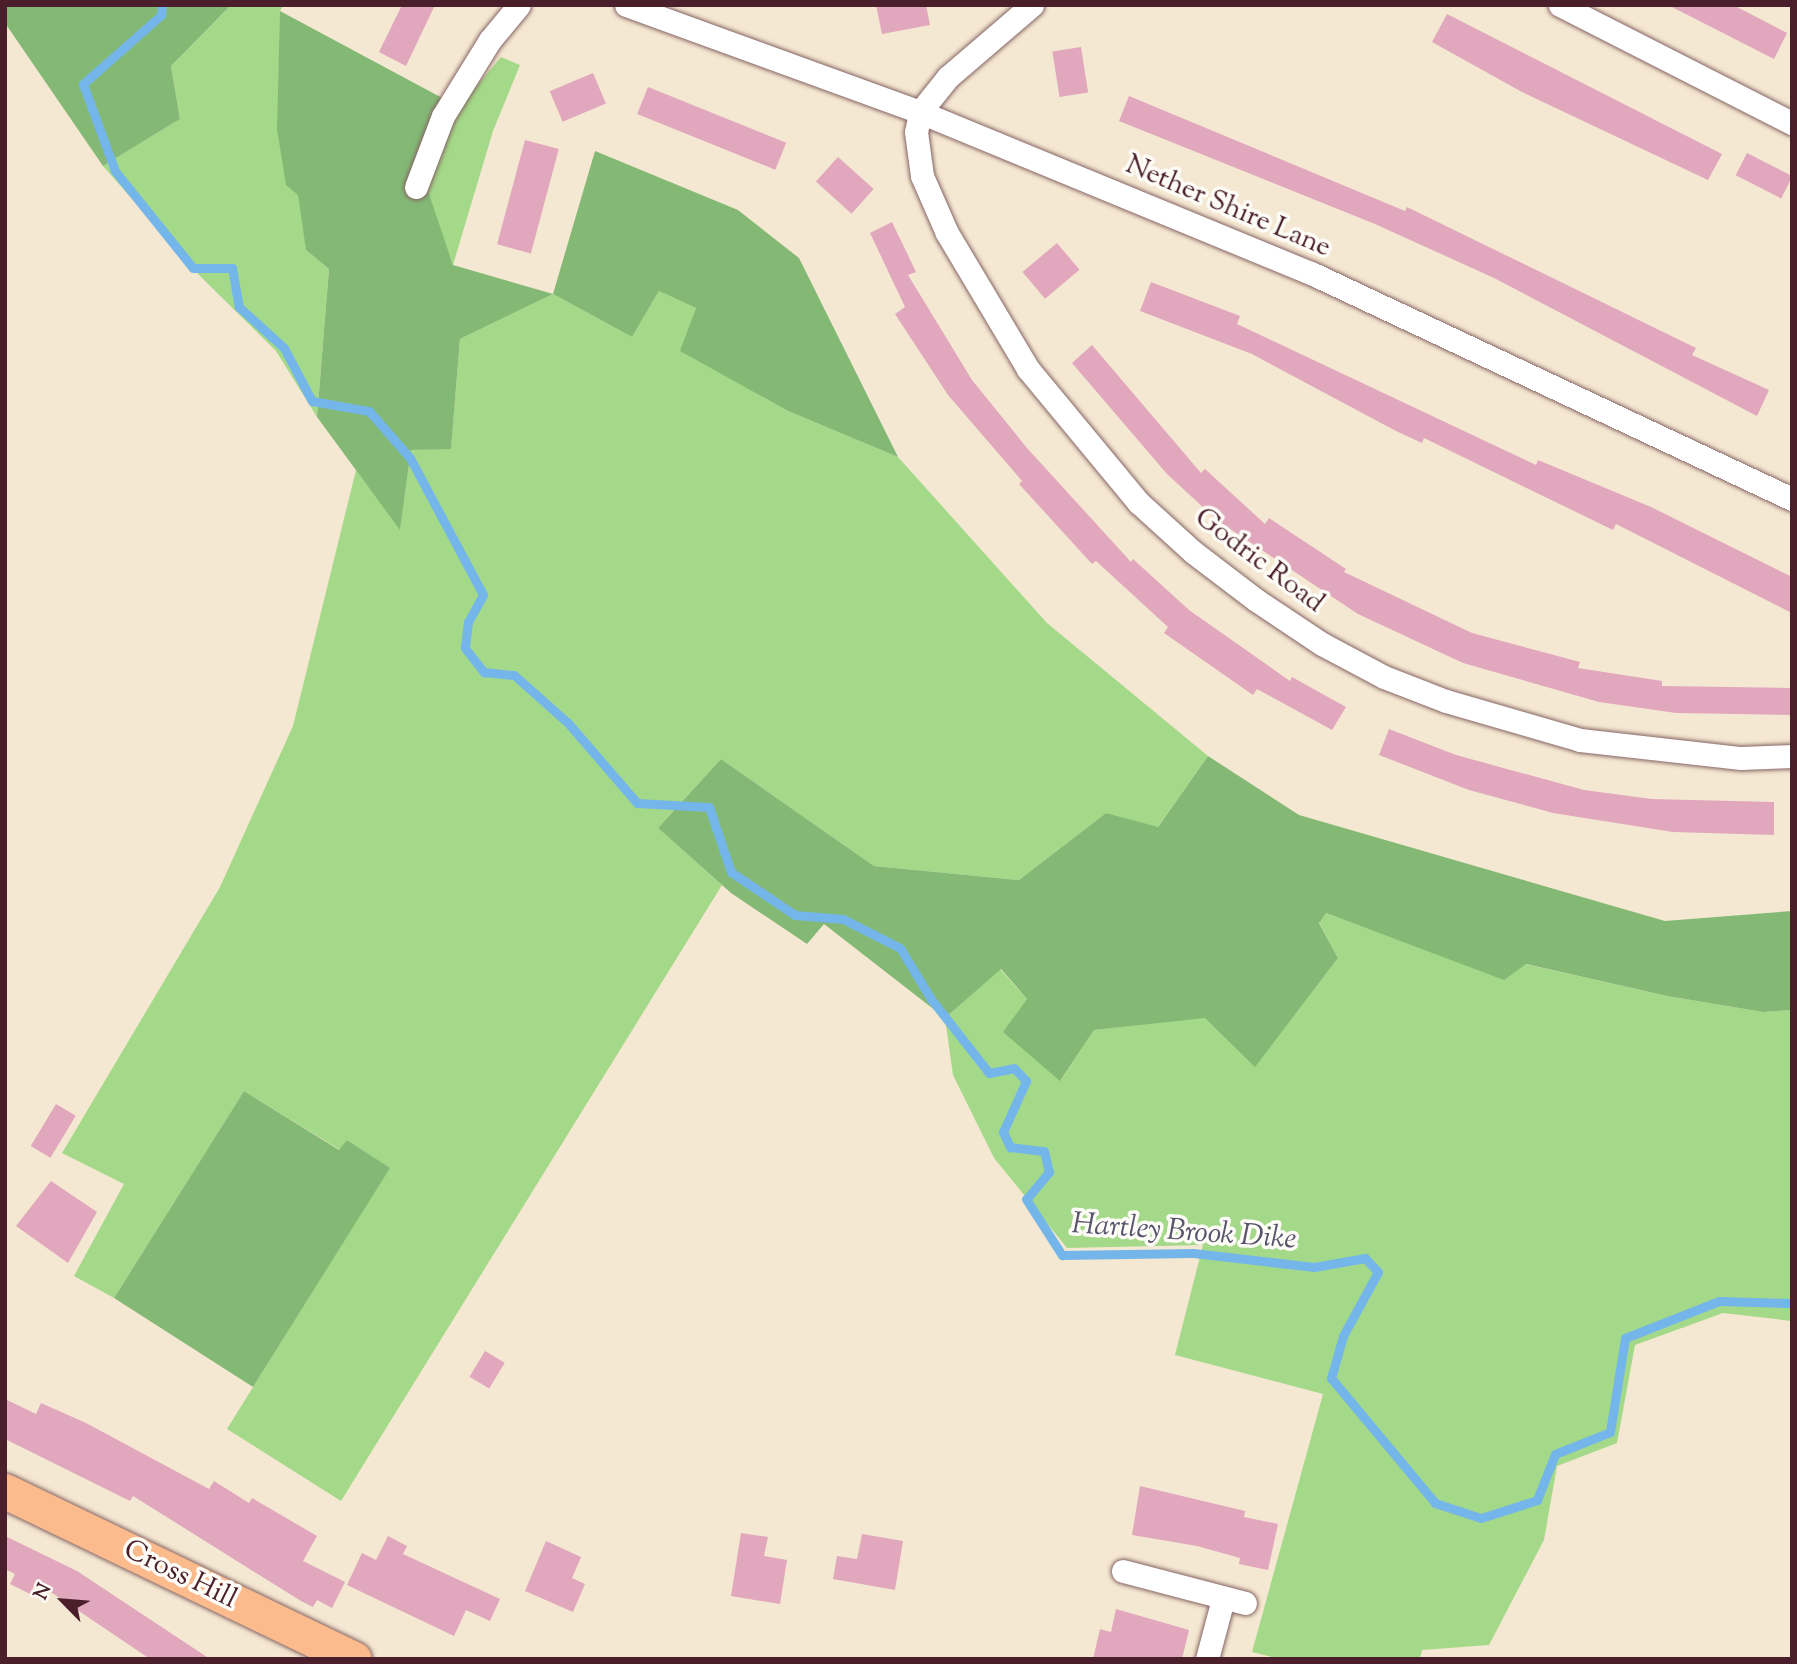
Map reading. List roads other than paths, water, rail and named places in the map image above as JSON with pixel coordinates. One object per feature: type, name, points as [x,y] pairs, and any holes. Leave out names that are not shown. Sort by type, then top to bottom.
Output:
[{"type":"main road","name":"Cross Hill","points":[[5,1492],[354,1659]]},
{"type":"street","points":[[416,187],[443,116],[490,40],[519,5]]},
{"type":"street","name":"Nether Shire Lane","points":[[626,5],[920,113],[1311,273],[1792,499]]},
{"type":"street","points":[[920,113],[948,77],[1032,5]]},
{"type":"street","points":[[1560,5],[1792,123]]},
{"type":"street","name":"Godric Road","points":[[920,113],[916,132],[922,176],[947,233],[1028,369],[1138,502],[1192,552],[1256,600],[1322,645],[1384,677],[1520,724],[1580,740],[1650,749],[1741,758],[1792,756]]},
{"type":"street","points":[[1123,1571],[1234,1601],[1208,1659]]},
{"type":"waterway","name":"Hartley Brook Dike","points":[[162,5],[161,15],[83,84],[115,171],[193,268],[232,268],[239,307],[284,348],[312,401],[369,411],[410,458],[483,595],[468,622],[465,648],[484,672],[514,675],[568,723],[637,803],[709,807],[731,872],[795,915],[843,919],[900,948],[931,999],[989,1073],[1014,1068],[1026,1081],[1003,1132],[1010,1147],[1044,1151],[1049,1172],[1026,1199],[1062,1255],[1193,1253],[1314,1267],[1365,1258],[1378,1272],[1343,1336],[1331,1378],[1435,1503],[1481,1518],[1537,1500],[1555,1454],[1610,1432],[1625,1338],[1719,1301],[1792,1303]]}]
